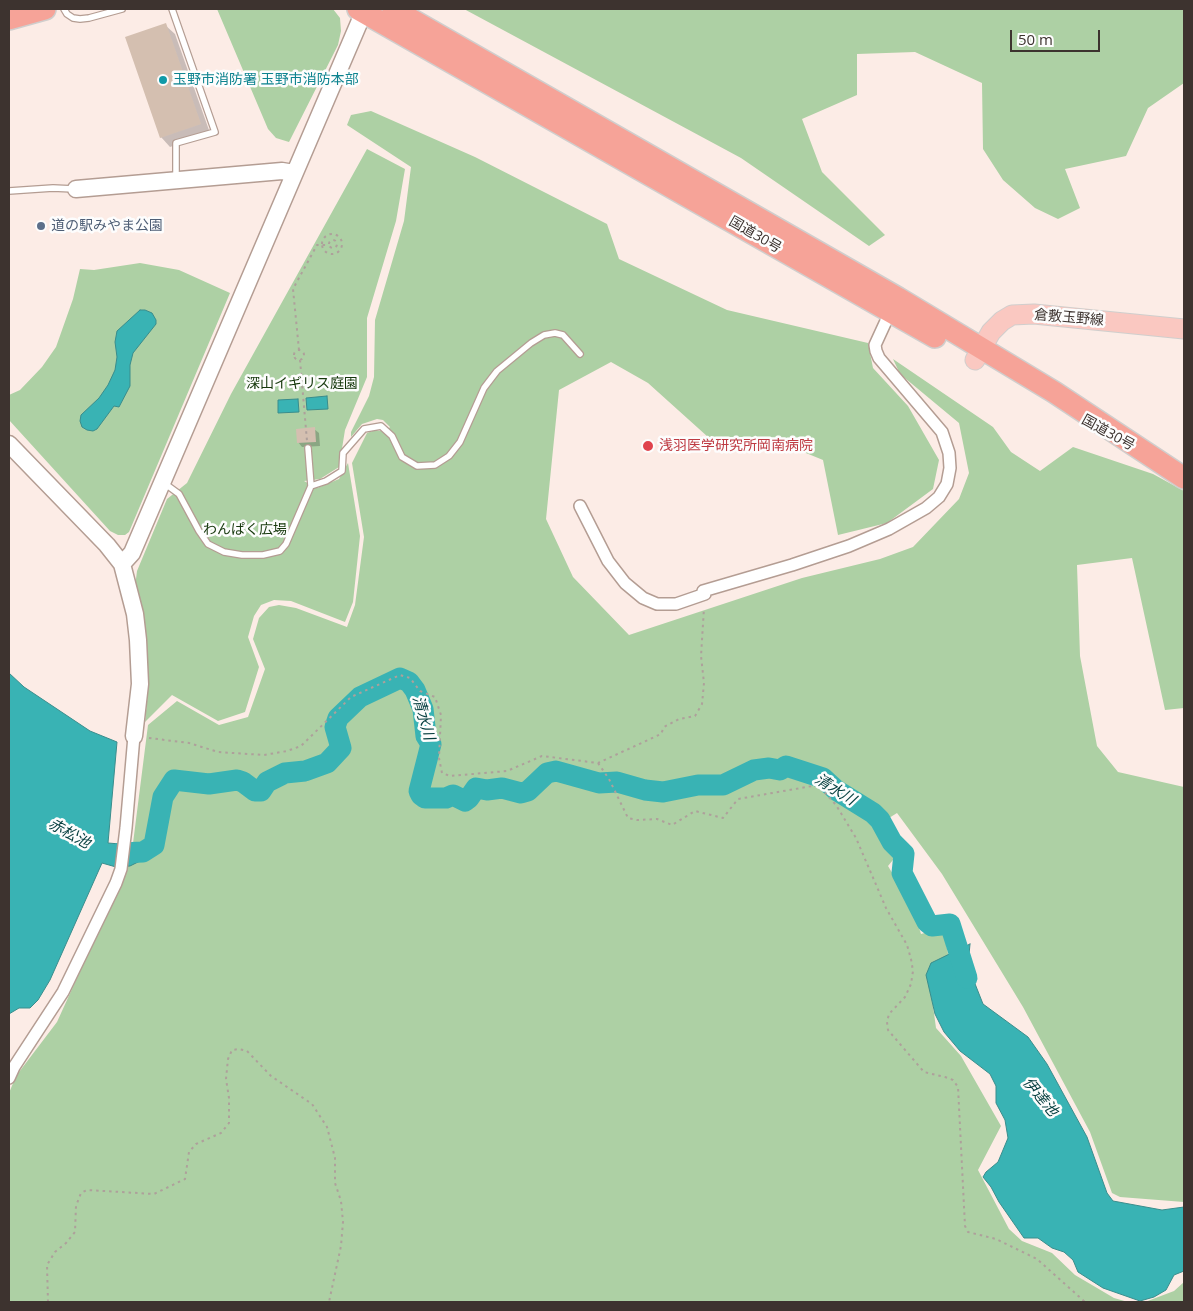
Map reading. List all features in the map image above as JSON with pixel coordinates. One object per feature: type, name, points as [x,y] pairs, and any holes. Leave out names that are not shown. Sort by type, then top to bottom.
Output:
[{"type":"highway","points":[[9,20],[45,9]]},
{"type":"highway","name":"国道30号","points":[[393,9],[978,354],[1054,392],[1184,478]]},
{"type":"highway","name":"国道30号","points":[[362,10],[894,304]]},
{"type":"main road","name":"倉敷玉野線","points":[[978,354],[991,332],[1002,321],[1012,315],[1034,314],[1184,329]]},
{"type":"street","points":[[122,564],[132,553],[362,10]]},
{"type":"street","points":[[76,189],[282,171],[294,173]]},
{"type":"street","points":[[580,506],[608,561],[625,583],[643,598],[657,604],[676,604],[705,594],[703,590],[792,565],[849,546],[889,529],[926,508],[939,497],[947,484],[950,468],[949,453],[942,432],[879,358],[876,351],[875,345],[894,304]]},
{"type":"street","points":[[9,444],[107,545],[122,564],[138,640],[139,693],[121,869],[63,992],[10,1072]]},
{"type":"lane","points":[[64,9],[72,18],[80,19],[122,9]]},
{"type":"lane","points":[[172,9],[215,132],[176,143],[176,180]]},
{"type":"lane","points":[[9,191],[52,188],[76,189]]},
{"type":"lane","points":[[310,486],[326,482],[342,471],[343,453],[364,429],[374,426],[382,426],[392,436],[402,457],[417,466],[434,465],[450,456],[460,442],[484,388],[492,377],[532,343],[544,335],[563,334],[580,354]]},
{"type":"lane","points":[[162,482],[179,494],[208,544],[224,552],[242,555],[280,551],[286,544],[310,486],[308,448]]},
{"type":"path","points":[[330,234],[337,234],[343,243],[341,250],[333,254],[324,251],[322,245],[324,238],[330,234]]},
{"type":"path","points":[[308,448],[300,360],[304,356],[302,351],[299,350],[293,289],[317,245],[329,245]]},
{"type":"path","points":[[299,350],[294,356],[297,360],[300,360]]},
{"type":"path","points":[[251,384],[346,376]]},
{"type":"path","points":[[134,736],[189,743],[218,752],[264,755],[287,751],[301,746],[352,698],[400,675],[410,678],[420,691],[435,697],[441,715],[439,758],[442,773],[450,776],[507,771],[542,756],[598,763],[661,734],[664,726],[679,719],[695,716],[702,704],[704,683],[701,656],[705,594]]},
{"type":"path","points":[[598,763],[609,779],[628,818],[637,820],[657,819],[672,825],[695,811],[723,818],[738,799],[818,785],[836,805],[856,838],[886,908],[907,945],[913,971],[911,984],[905,997],[889,1014],[888,1030],[924,1072],[945,1076],[953,1080],[958,1087],[965,1226],[968,1232],[996,1239],[1037,1258],[1084,1302]]},
{"type":"path","points":[[48,1302],[47,1265],[55,1252],[66,1244],[75,1232],[76,1206],[82,1193],[87,1190],[154,1194],[185,1179],[189,1152],[196,1144],[221,1133],[229,1123],[229,1098],[226,1079],[228,1059],[232,1050],[239,1049],[247,1051],[271,1076],[312,1104],[327,1127],[335,1158],[335,1183],[341,1201],[343,1222],[341,1246],[329,1302]]},
{"type":"green space","points":[[217,9],[333,9],[340,18],[341,31],[338,45],[289,142],[276,138],[268,129]]},
{"type":"green space","points":[[464,9],[1184,9],[1184,83],[1148,108],[1126,156],[1065,169],[1080,208],[1058,219],[1035,208],[1003,180],[983,149],[982,83],[915,52],[857,54],[857,95],[802,119],[822,172],[885,235],[869,246],[741,158]]},
{"type":"green space","points":[[371,111],[475,157],[607,224],[619,259],[727,310],[868,343],[873,368],[908,406],[939,460],[933,489],[887,523],[838,535],[823,460],[779,442],[708,437],[648,383],[611,362],[559,390],[546,519],[573,577],[629,635],[802,578],[880,559],[913,547],[959,499],[969,473],[959,423],[900,374],[893,359],[993,427],[1011,452],[1040,471],[1073,447],[1153,474],[1184,491],[1184,708],[1165,710],[1132,558],[1077,565],[1080,656],[1097,746],[1118,772],[1184,787],[1184,1202],[1120,1197],[1112,1193],[1090,1132],[1023,1007],[942,874],[897,813],[881,823],[885,838],[897,855],[888,866],[912,906],[921,934],[943,928],[950,964],[931,991],[936,1028],[961,1056],[1001,1126],[978,1170],[1009,1229],[1022,1241],[1052,1253],[1075,1275],[1114,1298],[1128,1302],[9,1302],[9,1093],[16,1076],[57,1022],[131,859],[148,725],[177,701],[219,725],[248,717],[265,669],[253,639],[259,618],[269,607],[279,605],[296,608],[347,627],[355,605],[364,537],[352,463],[367,433],[375,430],[386,432],[390,427],[383,420],[377,419],[362,424],[351,437],[351,432],[369,396],[374,377],[375,320],[404,221],[411,167],[347,125],[351,115]]},
{"type":"green space","name":"わんぱく広場","points":[[367,149],[405,169],[396,221],[367,318],[367,377],[345,430],[339,467],[320,479],[304,481],[317,488],[339,479],[348,463],[360,536],[353,602],[345,622],[291,601],[274,600],[261,605],[254,616],[248,637],[259,667],[245,712],[218,721],[172,695],[145,722],[148,691],[148,659],[135,587],[137,571],[167,499],[187,483],[231,394]]},
{"type":"green space","points":[[140,263],[179,270],[230,293],[129,532],[125,535],[118,535],[110,531],[9,420],[9,395],[20,390],[42,367],[56,347],[73,299],[80,269],[94,270]]},
{"type":"green space","points":[[1184,1282],[1184,1302],[1145,1302],[1174,1291]]},
{"type":"water","points":[[140,310],[152,313],[156,324],[133,353],[130,365],[130,386],[119,407],[114,406],[97,429],[93,431],[87,430],[82,427],[81,415],[99,398],[115,370],[117,331]]},
{"type":"water","points":[[327,396],[328,409],[307,410],[306,398]]},
{"type":"water","points":[[298,399],[299,412],[278,413],[278,400]]},
{"type":"water","name":"赤松池","points":[[9,673],[24,687],[90,731],[117,742],[108,843],[145,846],[151,852],[130,866],[116,867],[102,863],[50,980],[38,1000],[30,1008],[19,1008],[9,1014]]},
{"type":"water","name":"伊達池","points":[[970,944],[968,966],[983,1004],[1028,1037],[1047,1064],[1087,1137],[1107,1193],[1113,1201],[1162,1210],[1184,1207],[1184,1271],[1174,1275],[1166,1290],[1154,1297],[1140,1301],[1103,1288],[1078,1272],[1073,1260],[1064,1252],[1052,1248],[1038,1238],[1024,1238],[983,1177],[998,1162],[1008,1138],[1005,1120],[996,1103],[996,1086],[990,1074],[960,1051],[944,1032],[935,1014],[926,975],[931,963]]},
{"type":"building","name":"玉野市消防署 玉野市消防本部","points":[[166,23],[201,124],[160,138],[125,37]]},
{"type":"building","points":[[315,427],[316,442],[297,443],[296,429]]},
{"type":"waterway","name":"清水川","points":[[120,853],[143,852],[154,845],[163,797],[174,780],[209,784],[237,780],[255,791],[261,791],[267,782],[285,773],[305,771],[327,763],[341,748],[335,727],[338,718],[360,697],[400,678],[409,682],[415,690],[423,709],[426,736],[431,744],[419,791],[425,798],[446,798],[453,795],[465,801],[476,788],[487,790],[502,788],[521,793],[528,791],[547,773],[556,771],[599,783],[617,782],[645,790],[663,792],[698,785],[723,785],[754,770],[769,768],[780,770],[786,766],[823,778],[836,790],[873,813],[880,820],[892,842],[904,854],[902,873],[927,922],[932,926],[950,924],[967,978]]},
{"type":"place","name":"玉野市消防署 玉野市消防本部","points":[[163,80]]},
{"type":"place","name":"道の駅みやま公園","points":[[41,226]]},
{"type":"place","name":"浅羽医学研究所岡南病院","points":[[648,446]]},
{"type":"park label","name":"深山イギリス庭園","points":[[302,384]]}]
